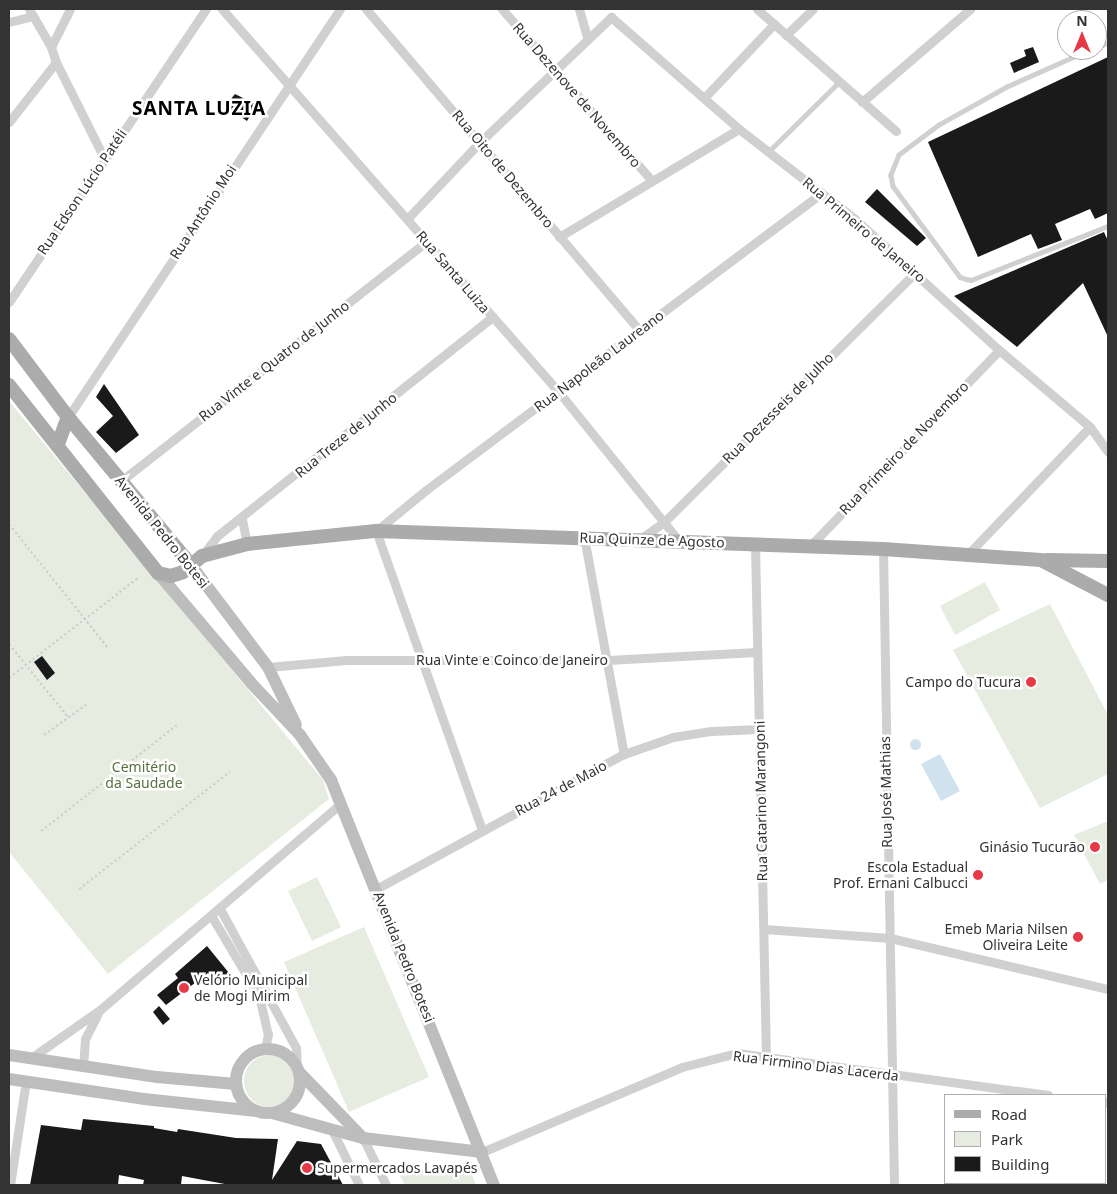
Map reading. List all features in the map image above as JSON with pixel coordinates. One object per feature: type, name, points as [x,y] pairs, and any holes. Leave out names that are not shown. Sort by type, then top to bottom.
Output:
[{"type":"main road","name":"Avenida Pedro Botesi","points":[[9,339],[68,417],[121,481],[197,560],[268,667],[300,735]]},
{"type":"main road","name":"Avenida Pedro Botesi","points":[[9,385],[58,444],[158,573],[252,684],[316,754],[342,803],[494,1185]]},
{"type":"main road","points":[[58,444],[68,417]]},
{"type":"main road","name":"Rua Quinze de Agosto","points":[[158,573],[178,575],[197,560],[247,544],[376,531],[884,549],[1041,560],[1108,595]]},
{"type":"main road","points":[[1041,560],[1108,561]]},
{"type":"main road","points":[[257,1111],[242,1100],[236,1084],[240,1064],[255,1051],[265,1049],[285,1053],[363,1138]]},
{"type":"main road","points":[[9,1055],[83,1068],[236,1084]]},
{"type":"main road","points":[[272,1113],[282,1110],[295,1099],[301,1084],[299,1069]]},
{"type":"main road","points":[[9,1079],[144,1099],[272,1113],[333,1132],[363,1138],[482,1152]]},
{"type":"street","points":[[52,47],[70,9]]},
{"type":"street","name":"Rua Edson Lúcio Patéli","points":[[9,302],[104,158],[206,9]]},
{"type":"street","name":"Rua Santa Luiza","points":[[222,9],[558,391],[679,541]]},
{"type":"street","name":"Rua Antônio Moi","points":[[68,417],[288,84],[340,9]]},
{"type":"street","name":"Rua Oito de Dezembro","points":[[366,9],[481,141],[559,237],[639,330]]},
{"type":"street","name":"Rua Dezenove de Novembro","points":[[502,9],[652,181]]},
{"type":"street","points":[[406,219],[481,141],[557,71],[588,37],[579,9]]},
{"type":"street","points":[[757,9],[896,130]]},
{"type":"street","points":[[786,35],[813,9]]},
{"type":"street","points":[[862,102],[970,9]]},
{"type":"street","points":[[9,22],[31,12],[52,47],[56,62],[104,158]]},
{"type":"street","name":"Rua Primeiro de Janeiro","points":[[588,37],[611,17],[739,129],[822,193],[915,273],[999,350],[1090,428],[1108,452]]},
{"type":"street","points":[[704,98],[774,24]]},
{"type":"street","points":[[9,122],[56,62]]},
{"type":"street","points":[[559,237],[739,129]]},
{"type":"street","name":"Rua Napoleão Laureano","points":[[376,531],[558,391],[822,193]]},
{"type":"street","name":"Rua Vinte e Quatro de Junho","points":[[121,481],[426,242]]},
{"type":"street","name":"Rua Dezesseis de Julho","points":[[638,540],[664,522],[915,273]]},
{"type":"street","name":"Rua Treze de Junho","points":[[197,560],[217,536],[242,519],[492,317]]},
{"type":"street","name":"Rua Primeiro de Novembro","points":[[810,546],[999,350]]},
{"type":"street","points":[[968,554],[1090,428]]},
{"type":"street","points":[[242,519],[247,544]]},
{"type":"street","points":[[376,531],[482,830]]},
{"type":"street","points":[[584,537],[624,754]]},
{"type":"street","name":"Rua Catarino Marangoni","points":[[755,545],[766,1057]]},
{"type":"street","name":"Rua José Mathias","points":[[884,549],[894,1185]]},
{"type":"street","name":"Rua Vinte e Coinco de Janeiro","points":[[268,667],[347,660],[607,660],[757,652]]},
{"type":"street","name":"Rua 24 de Maio","points":[[376,889],[624,754],[673,737],[712,730],[759,729]]},
{"type":"street","points":[[31,1058],[101,1009],[212,917],[342,803]]},
{"type":"street","points":[[220,910],[296,1048],[299,1069]]},
{"type":"street","points":[[212,917],[260,996],[268,1034],[265,1049]]},
{"type":"street","points":[[764,929],[890,938],[1108,988]]},
{"type":"street","points":[[83,1068],[85,1039],[101,1009]]},
{"type":"street","name":"Rua Firmino Dias Lacerda","points":[[482,1152],[682,1067],[737,1053],[892,1076],[1040,1094]]},
{"type":"street","points":[[10,1185],[26,1082]]},
{"type":"street","points":[[333,1132],[359,1185]]},
{"type":"street","points":[[363,1138],[386,1185]]},
{"type":"lane","points":[[1068,60],[1007,87],[939,125],[899,155],[891,175],[893,186],[960,277],[971,280],[1108,226]]},
{"type":"lane","points":[[768,151],[839,82]]},
{"type":"path","points":[[9,524],[108,648]]},
{"type":"path","points":[[9,678],[139,577]]},
{"type":"path","points":[[9,644],[68,717]]},
{"type":"path","points":[[44,735],[86,705]]},
{"type":"path","points":[[41,831],[177,725]]},
{"type":"path","points":[[79,889],[230,772]]},
{"type":"green space","name":"Cemitério da Saudade","points":[[9,401],[323,780],[329,799],[108,974],[9,852]]},
{"type":"green space","points":[[985,582],[1000,610],[955,635],[940,606]]},
{"type":"green space","name":"Campo do Tucura","points":[[1050,604],[1108,715],[1108,774],[1040,808],[953,650]]},
{"type":"green space","name":"Ginásio Tucurão","points":[[1108,821],[1108,880],[1100,884],[1074,835]]},
{"type":"green space","points":[[317,877],[341,927],[312,941],[288,891]]},
{"type":"green space","points":[[364,927],[429,1077],[349,1112],[284,962]]},
{"type":"green space","points":[[265,1055],[275,1055],[284,1059],[292,1067],[296,1081],[292,1095],[284,1103],[275,1107],[265,1107],[256,1103],[248,1095],[244,1086],[244,1076],[248,1067],[256,1059]]},
{"type":"green space","points":[[396,1169],[470,1170],[476,1185],[405,1185]]},
{"type":"water","points":[[913,739],[917,739],[920,744],[919,748],[913,749],[910,746],[910,742]]},
{"type":"water","points":[[940,754],[960,791],[941,801],[921,764]]},
{"type":"building","points":[[1033,47],[1039,62],[1014,73],[1010,63],[1026,56],[1024,50]]},
{"type":"building","points":[[1107,57],[1108,213],[1095,219],[1090,209],[1055,224],[1062,240],[1038,249],[1031,234],[978,257],[928,142],[1102,60],[1107,60]]},
{"type":"building","points":[[235,94],[257,105],[247,121],[225,106]]},
{"type":"building","points":[[877,189],[926,238],[917,246],[865,202]]},
{"type":"building","points":[[1104,232],[1108,241],[1108,337],[1083,283],[1017,347],[954,296]]},
{"type":"building","points":[[104,384],[139,435],[116,453],[96,432],[113,416],[96,397]]},
{"type":"building","points":[[42,656],[55,673],[47,680],[34,662]]},
{"type":"building","name":"Velório Municipal de Mogi Mirim","points":[[207,946],[229,973],[216,983],[208,973],[166,1005],[157,995],[178,978],[175,974]]},
{"type":"building","points":[[159,1006],[170,1019],[163,1025],[153,1012]]},
{"type":"building","points":[[83,1119],[154,1126],[154,1128],[177,1132],[178,1129],[236,1138],[278,1139],[272,1180],[297,1141],[321,1144],[343,1185],[230,1185],[182,1176],[181,1185],[143,1185],[144,1180],[119,1175],[118,1185],[30,1185],[41,1125],[81,1130]]},
{"type":"place","name":"Campo do Tucura","points":[[1031,682]]},
{"type":"place","name":"Ginásio Tucurão","points":[[1095,847]]},
{"type":"place","name":"Escola Estadual Prof. Ernani Calbucci","points":[[978,875]]},
{"type":"place","name":"Emeb Maria Nilsen Oliveira Leite","points":[[1078,937]]},
{"type":"place","name":"Velório Municipal de Mogi Mirim","points":[[184,988]]},
{"type":"place","name":"Supermercados Lavapés","points":[[307,1168]]},
{"type":"district","name":"SANTA LUZIA","points":[[199,109]]}]
